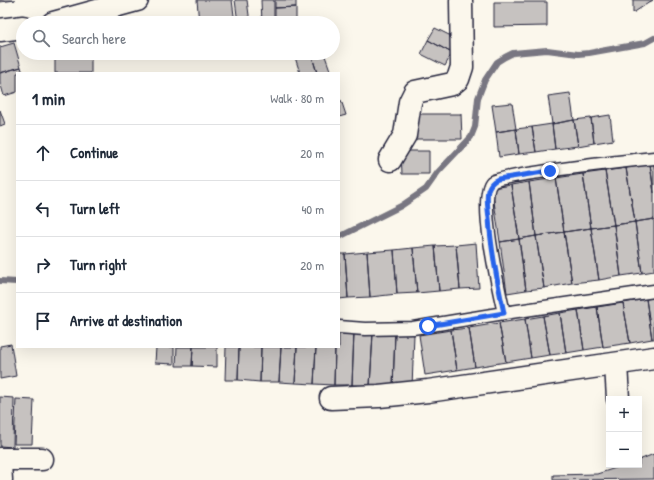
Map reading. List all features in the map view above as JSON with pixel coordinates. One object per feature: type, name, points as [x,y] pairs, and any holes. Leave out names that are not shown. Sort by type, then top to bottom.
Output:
[{"type":"street","points":[[79,16],[137,0]]},
{"type":"street","points":[[390,160],[405,135],[410,102],[415,92],[452,84],[458,79],[462,67],[461,0]]},
{"type":"street","points":[[0,30],[16,28]]},
{"type":"street","points":[[331,398],[379,396],[428,391],[654,358]]},
{"type":"street","points":[[616,364],[618,396]]},
{"type":"street","points":[[0,459],[42,459]]},
{"type":"street","points":[[0,464],[1,480]]},
{"type":"lane","points":[[504,313],[491,246],[487,199],[488,189],[492,182],[498,179],[521,175],[654,158]]},
{"type":"lane","points":[[340,328],[412,328],[654,291]]},
{"type":"building","points":[[0,0],[15,0],[0,2]]},
{"type":"building","points":[[197,0],[232,0],[234,16],[198,16]]},
{"type":"building","points":[[235,0],[247,0],[249,16],[237,16]]},
{"type":"building","points":[[261,0],[274,0],[274,16],[262,16]]},
{"type":"building","points":[[275,0],[296,0],[296,7],[275,8]]},
{"type":"building","points":[[633,0],[653,0],[633,13]]},
{"type":"building","points":[[494,2],[547,2],[547,26],[494,27]]},
{"type":"building","points":[[296,7],[296,16],[275,16],[275,8]]},
{"type":"building","points":[[435,28],[459,40],[452,53],[428,40]]},
{"type":"building","points":[[428,40],[452,53],[445,66],[421,54]]},
{"type":"building","points":[[14,43],[16,60],[19,60],[21,67],[0,73],[0,47]]},
{"type":"building","points":[[55,60],[91,60],[91,72],[55,72]]},
{"type":"building","points":[[296,60],[313,60],[317,72],[300,72]]},
{"type":"building","points":[[313,60],[326,60],[331,72],[317,72]]},
{"type":"building","points":[[21,67],[23,72],[16,72],[16,92],[4,96],[0,82],[0,73]]},
{"type":"building","points":[[570,93],[574,120],[552,124],[548,96]]},
{"type":"building","points":[[340,100],[346,115],[340,117]]},
{"type":"building","points":[[512,103],[516,129],[496,132],[492,105]]},
{"type":"building","points":[[0,110],[5,124],[0,126]]},
{"type":"building","points":[[415,114],[461,114],[462,139],[415,139]]},
{"type":"building","points":[[610,115],[613,140],[594,143],[591,118]]},
{"type":"building","points":[[591,118],[594,143],[578,146],[574,120]]},
{"type":"building","points":[[574,120],[578,146],[555,149],[552,124]]},
{"type":"building","points":[[552,124],[555,149],[536,152],[532,127]]},
{"type":"building","points":[[532,127],[536,152],[519,154],[516,129]]},
{"type":"building","points":[[516,129],[519,154],[499,157],[496,132]]},
{"type":"building","points":[[401,151],[429,151],[429,174],[402,174]]},
{"type":"building","points":[[650,164],[654,193],[654,219],[635,222],[626,168]]},
{"type":"building","points":[[650,164],[654,164],[654,193]]},
{"type":"building","points":[[626,168],[635,222],[614,225],[605,171]]},
{"type":"building","points":[[605,171],[614,225],[591,228],[583,174]]},
{"type":"building","points":[[583,174],[591,228],[564,232],[556,178]]},
{"type":"building","points":[[556,178],[564,232],[536,236],[529,182]]},
{"type":"building","points":[[529,182],[536,236],[519,239],[511,185]]},
{"type":"building","points":[[511,185],[519,239],[500,242],[492,188]]},
{"type":"building","points":[[654,219],[654,271],[642,273],[635,222]]},
{"type":"building","points":[[635,222],[642,273],[621,276],[614,225]]},
{"type":"building","points":[[614,225],[621,276],[599,280],[591,228]]},
{"type":"building","points":[[591,228],[599,280],[572,283],[564,232]]},
{"type":"building","points":[[564,232],[572,283],[544,288],[536,236]]},
{"type":"building","points":[[536,236],[544,288],[526,290],[519,239]]},
{"type":"building","points":[[519,239],[526,290],[507,293],[500,242]]},
{"type":"building","points":[[476,243],[479,288],[460,289],[456,245]]},
{"type":"building","points":[[456,245],[460,289],[439,291],[435,246]]},
{"type":"building","points":[[435,246],[439,291],[417,293],[413,248]]},
{"type":"building","points":[[413,248],[417,293],[397,294],[394,250]]},
{"type":"building","points":[[394,250],[397,294],[370,297],[367,252]]},
{"type":"building","points":[[367,252],[370,297],[348,298],[345,254]]},
{"type":"building","points":[[340,254],[345,254],[348,298],[340,299]]},
{"type":"building","points":[[654,298],[654,339],[652,339],[646,299]]},
{"type":"building","points":[[646,299],[652,339],[630,343],[623,303]]},
{"type":"building","points":[[623,303],[630,343],[603,347],[597,307]]},
{"type":"building","points":[[597,307],[603,347],[584,350],[578,310]]},
{"type":"building","points":[[578,310],[584,350],[566,353],[560,313]]},
{"type":"building","points":[[560,313],[566,353],[550,355],[543,316]]},
{"type":"building","points":[[543,316],[550,355],[531,358],[525,319]]},
{"type":"building","points":[[525,319],[531,358],[506,362],[499,323]]},
{"type":"building","points":[[499,323],[506,362],[475,367],[469,328]]},
{"type":"building","points":[[469,328],[475,367],[457,370],[451,330]]},
{"type":"building","points":[[451,330],[457,370],[425,375],[419,335]]},
{"type":"building","points":[[340,331],[354,332],[352,385],[334,385],[335,348],[340,348]]},
{"type":"building","points":[[354,332],[373,333],[370,386],[352,385]]},
{"type":"building","points":[[373,333],[395,333],[393,387],[370,386]]},
{"type":"building","points":[[395,333],[414,334],[412,388],[393,387]]},
{"type":"building","points":[[11,344],[16,376],[0,379],[0,346]]},
{"type":"building","points":[[156,348],[174,348],[174,364],[155,363]]},
{"type":"building","points":[[177,348],[193,348],[192,366],[176,366]]},
{"type":"building","points":[[193,348],[217,348],[217,367],[192,366]]},
{"type":"building","points":[[226,348],[239,348],[238,380],[225,380]]},
{"type":"building","points":[[239,348],[261,348],[260,382],[238,380]]},
{"type":"building","points":[[261,348],[281,348],[279,382],[260,382]]},
{"type":"building","points":[[281,348],[297,348],[295,383],[279,382]]},
{"type":"building","points":[[297,348],[316,348],[314,384],[295,383]]},
{"type":"building","points":[[316,348],[335,348],[334,385],[314,384]]},
{"type":"building","points":[[0,397],[14,398],[13,447],[0,446]]},
{"type":"building","points":[[16,399],[34,400],[32,444],[14,444]]},
{"type":"building","points":[[654,454],[654,479],[553,480],[553,475],[597,474],[616,468],[642,468],[642,459]]},
{"type":"waterway","points":[[340,236],[401,206],[426,189],[438,172],[471,137],[475,127],[478,98],[485,80],[497,62],[513,53],[547,50],[578,54],[589,53],[645,43],[654,38]]},
{"type":"waterway","points":[[0,281],[16,282]]},
{"type":"route","points":[[428,326],[504,313],[491,246],[487,199],[488,189],[492,182],[498,179],[550,171]]}]
